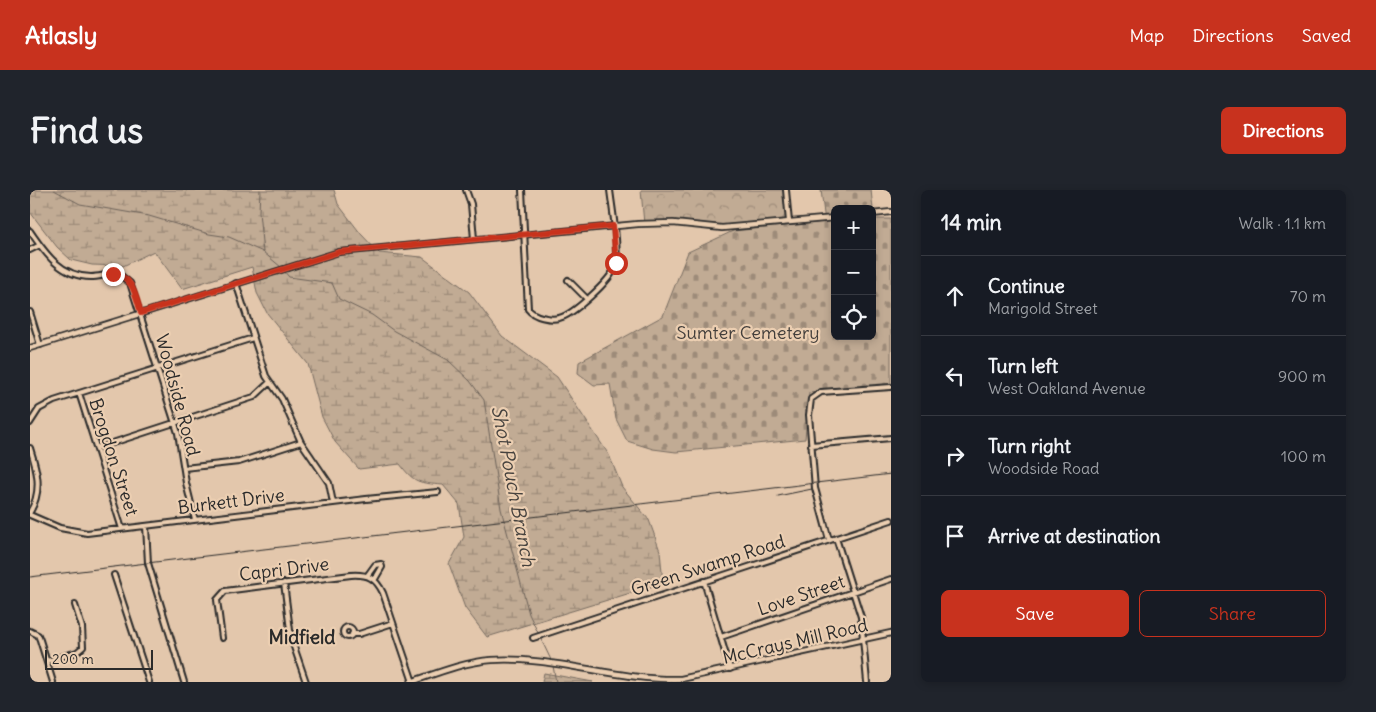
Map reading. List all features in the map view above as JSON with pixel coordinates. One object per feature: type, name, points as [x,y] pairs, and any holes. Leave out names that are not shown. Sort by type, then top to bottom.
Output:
[{"type":"street","points":[[466,190],[471,204],[474,238]]},
{"type":"street","points":[[522,190],[526,301],[529,311],[538,316],[558,319],[566,315],[605,282],[615,266],[610,190]]},
{"type":"street","points":[[786,190],[789,222]]},
{"type":"street","points":[[876,214],[891,212]]},
{"type":"street","points":[[30,348],[288,266],[345,251],[613,226],[661,223],[722,228],[831,218]]},
{"type":"street","name":"Woodside Road","points":[[30,231],[56,265],[72,274],[90,277],[113,274],[124,277],[130,283],[174,422],[195,520]]},
{"type":"street","points":[[30,250],[40,245]]},
{"type":"street","points":[[568,280],[586,298]]},
{"type":"street","points":[[236,283],[253,338],[270,382],[284,402],[300,442],[329,483],[334,503]]},
{"type":"street","points":[[30,312],[40,345]]},
{"type":"street","points":[[30,423],[43,406],[253,338]]},
{"type":"street","points":[[97,448],[254,397],[270,382]]},
{"type":"street","points":[[829,540],[815,488],[809,409],[813,397],[821,392],[891,387]]},
{"type":"street","name":"Brogdon Street","points":[[79,393],[122,529]]},
{"type":"street","points":[[811,445],[891,438]]},
{"type":"street","points":[[184,468],[239,462],[300,442]]},
{"type":"street","points":[[30,448],[38,482],[36,498],[30,514]]},
{"type":"street","name":"Burkett Drive","points":[[30,514],[60,528],[78,532],[122,529],[438,492]]},
{"type":"street","name":"Green Swamp Road","points":[[538,636],[891,520]]},
{"type":"street","points":[[146,526],[148,563],[184,682]]},
{"type":"street","points":[[836,538],[862,617],[868,682]]},
{"type":"street","name":"Capri Drive","points":[[368,576],[375,565],[380,564],[382,568],[375,579]]},
{"type":"street","points":[[114,575],[149,682]]},
{"type":"street","name":"Capri Drive","points":[[222,638],[217,600],[222,592],[351,575],[368,576],[375,579],[383,593],[412,682]]},
{"type":"street","name":"Love Street","points":[[721,637],[891,579]]},
{"type":"street","points":[[704,581],[730,670]]},
{"type":"street","points":[[284,583],[291,638],[306,682]]},
{"type":"street","points":[[46,661],[77,652],[83,647],[82,627],[76,604]]},
{"type":"street","points":[[352,634],[359,634],[393,623]]},
{"type":"street","points":[[32,632],[40,640],[53,682]]},
{"type":"street","name":"McCrays Mill Road","points":[[412,682],[479,662],[516,660],[663,680],[695,678],[891,633]]},
{"type":"green space","points":[[30,190],[334,190],[338,204],[361,234],[379,253],[422,257],[469,292],[502,336],[557,377],[609,455],[622,487],[649,520],[660,551],[663,583],[487,637],[465,608],[449,564],[464,537],[459,504],[443,485],[418,481],[409,475],[400,464],[359,469],[335,442],[322,417],[308,364],[267,313],[257,293],[252,267],[182,289],[154,251],[123,266],[92,265],[71,260],[57,247],[30,212]]},
{"type":"green space","points":[[641,190],[786,190],[789,222],[736,228],[644,224]]},
{"type":"green space","name":"Sumter Cemetery","points":[[821,190],[871,190],[873,205],[831,205],[831,340],[876,340],[876,219],[891,219],[891,384],[809,393],[805,439],[676,452],[653,449],[627,441],[616,419],[610,384],[594,385],[578,373],[579,362],[663,316],[688,252],[733,231],[825,222]]},
{"type":"green space","points":[[544,673],[593,682],[542,682]]},
{"type":"waterway","points":[[54,190],[80,204],[149,216],[209,234],[229,237],[263,252],[281,267]]},
{"type":"waterway","name":"Shot Pouch Branch","points":[[260,190],[259,212],[263,252]]},
{"type":"waterway","name":"Shot Pouch Branch","points":[[283,270],[289,277],[332,283],[339,299],[372,315],[394,331],[448,360],[470,381],[484,400],[501,509],[529,614],[552,662]]},
{"type":"waterway","name":"Shot Pouch Branch","points":[[553,666],[556,682]]},
{"type":"railway","points":[[30,577],[891,474]]},
{"type":"railway","points":[[778,496],[812,489]]},
{"type":"district","name":"Midfield","points":[[302,637]]},
{"type":"route","points":[[113,274],[119,274],[128,280],[141,313],[322,256],[366,248],[613,226],[616,263]]}]
